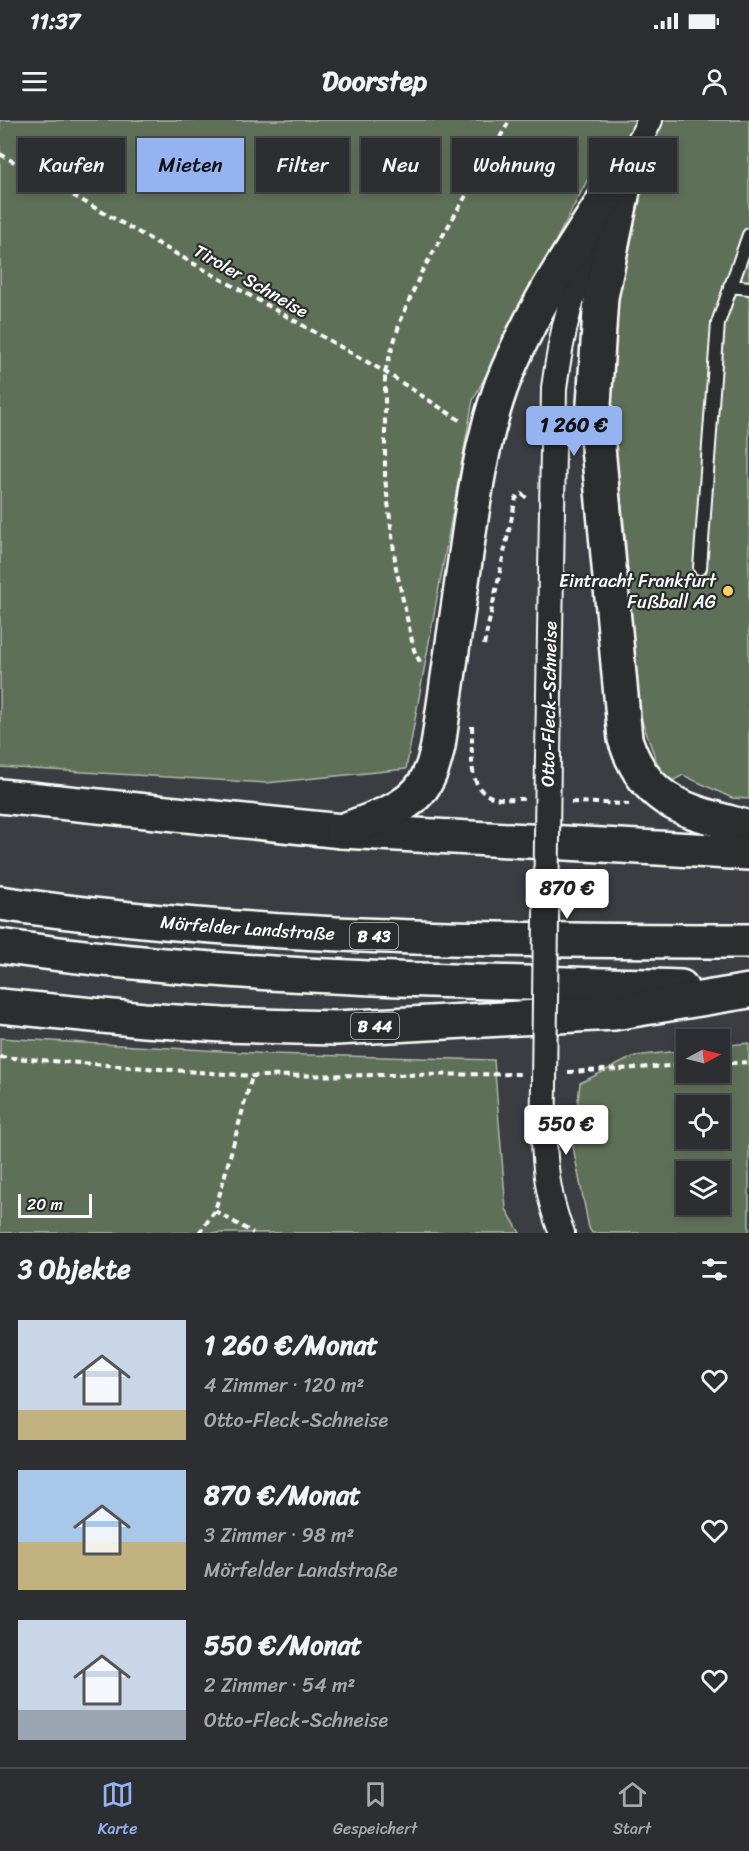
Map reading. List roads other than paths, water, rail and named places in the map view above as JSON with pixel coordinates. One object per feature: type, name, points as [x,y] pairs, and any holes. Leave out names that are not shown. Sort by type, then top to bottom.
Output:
[{"type":"highway","points":[[342,831],[393,811],[415,796],[430,775],[438,746],[474,496],[486,436],[501,388],[525,334],[561,265],[609,192]]},
{"type":"highway","points":[[623,192],[601,297],[594,404],[625,739],[631,758],[642,777],[661,796],[692,812],[749,828]]},
{"type":"highway","points":[[0,796],[342,831],[749,853]]},
{"type":"highway","name":"Mörfelder Landstraße","points":[[0,903],[114,919],[251,930],[426,939],[749,941]]},
{"type":"highway","points":[[0,946],[119,960],[245,971],[369,978],[749,990]]},
{"type":"highway","name":"B 44","points":[[0,1006],[155,1021],[336,1028],[614,1012],[749,990]]},
{"type":"street","name":"Otto-Fleck-Schneise","points":[[641,138],[650,120]]},
{"type":"street","name":"Otto-Fleck-Schneise","points":[[562,1233],[555,1216],[546,1170],[543,1123],[551,547],[556,378],[561,336],[570,299],[583,263],[615,192]]},
{"type":"lane","points":[[700,568],[718,323],[749,236]]},
{"type":"lane","points":[[730,286],[749,288]]},
{"type":"place","name":"Eintracht Frankfurt Fußball AG","points":[[728,591]]}]
